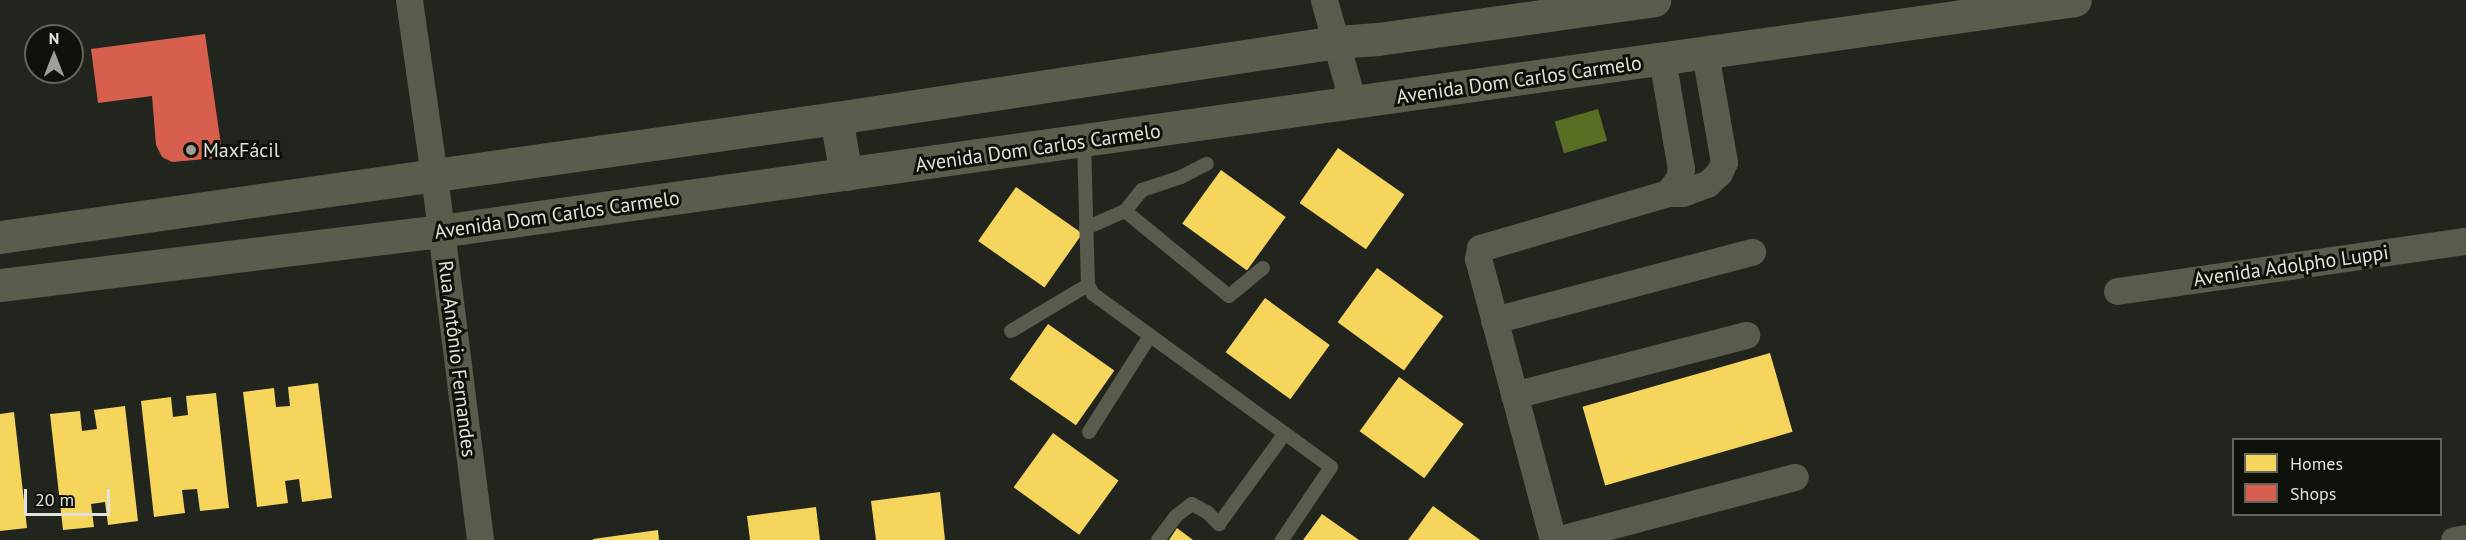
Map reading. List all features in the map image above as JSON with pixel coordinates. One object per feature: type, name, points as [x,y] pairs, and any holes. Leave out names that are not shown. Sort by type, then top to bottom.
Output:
[{"type":"street","name":"Rua Antônio Fernandes","points":[[409,0],[434,175],[480,540]]},
{"type":"street","points":[[1324,0],[1353,104]]},
{"type":"street","points":[[0,237],[836,118],[1337,42],[1378,39],[1496,11],[1654,0]]},
{"type":"street","name":"Avenida Dom Carlos Carmelo","points":[[0,285],[440,231],[1353,104],[2075,0]]},
{"type":"street","points":[[1705,53],[1724,162],[1719,173],[1707,184],[1682,193],[1668,193],[1480,248],[1478,259],[1555,540],[1795,477]]},
{"type":"street","points":[[1662,59],[1681,169],[1678,180],[1668,193]]},
{"type":"street","points":[[836,118],[846,174]]},
{"type":"street","name":"Avenida Adolpho Luppi","points":[[2117,291],[2466,241]]},
{"type":"street","points":[[1494,320],[1752,252]]},
{"type":"street","points":[[1514,395],[1746,336]]},
{"type":"street","points":[[2454,540],[2466,538]]},
{"type":"lane","points":[[1084,142],[1088,285],[1093,294],[1331,467],[1282,540]]},
{"type":"lane","points":[[1086,228],[1125,211],[1142,190],[1181,177],[1207,164]]},
{"type":"lane","points":[[1125,211],[1230,296],[1263,268]]},
{"type":"lane","points":[[1011,331],[1088,285]]},
{"type":"lane","points":[[1089,432],[1150,336]]},
{"type":"lane","points":[[1158,540],[1176,516],[1192,504],[1208,513],[1219,524],[1285,433]]},
{"type":"shaded area","points":[[1598,109],[1607,141],[1564,153],[1555,121]]},
{"type":"building: Homes","points":[[1338,148],[1404,194],[1366,249],[1300,203]]},
{"type":"building: Homes","points":[[1221,170],[1286,217],[1247,270],[1182,223]]},
{"type":"building: Homes","points":[[1016,187],[1082,233],[1044,288],[978,241]]},
{"type":"building: Homes","points":[[1377,268],[1443,316],[1404,370],[1338,322]]},
{"type":"building: Homes","points":[[1265,298],[1330,345],[1290,399],[1226,352]]},
{"type":"building: Homes","points":[[1048,324],[1114,370],[1076,425],[1010,379]]},
{"type":"building: Homes","points":[[1770,353],[1793,432],[1605,486],[1583,407]]},
{"type":"building: Homes","points":[[1399,377],[1464,424],[1424,478],[1360,431]]},
{"type":"building: Homes","points":[[318,383],[332,498],[302,502],[299,479],[285,481],[288,503],[257,507],[243,392],[274,388],[276,407],[290,406],[288,387]]},
{"type":"building: Homes","points":[[216,393],[229,508],[200,511],[197,489],[182,490],[185,513],[154,517],[141,401],[171,397],[173,417],[188,415],[186,396]]},
{"type":"building: Homes","points":[[125,406],[138,521],[108,525],[105,502],[91,504],[94,527],[63,530],[50,414],[80,411],[82,431],[97,429],[94,410]]},
{"type":"building: Homes","points":[[14,412],[27,528],[0,531],[0,414]]},
{"type":"building: Homes","points":[[1053,433],[1119,481],[1079,535],[1014,487]]},
{"type":"building: Homes","points":[[940,492],[945,540],[876,540],[871,501]]},
{"type":"building: Homes","points":[[1433,506],[1480,540],[1408,540]]},
{"type":"building: Homes","points":[[816,507],[820,540],[750,540],[747,516]]},
{"type":"building: Homes","points":[[1322,514],[1359,540],[1303,540]]},
{"type":"building: Homes","points":[[1177,528],[1193,540],[1169,540]]},
{"type":"building: Homes","points":[[658,530],[659,540],[593,540],[593,539]]},
{"type":"building: Shops","points":[[205,34],[221,145],[220,152],[217,158],[172,162],[162,157],[156,145],[152,96],[98,103],[91,49]]},
{"type":"place","name":"MaxFácil","points":[[191,150]]}]
